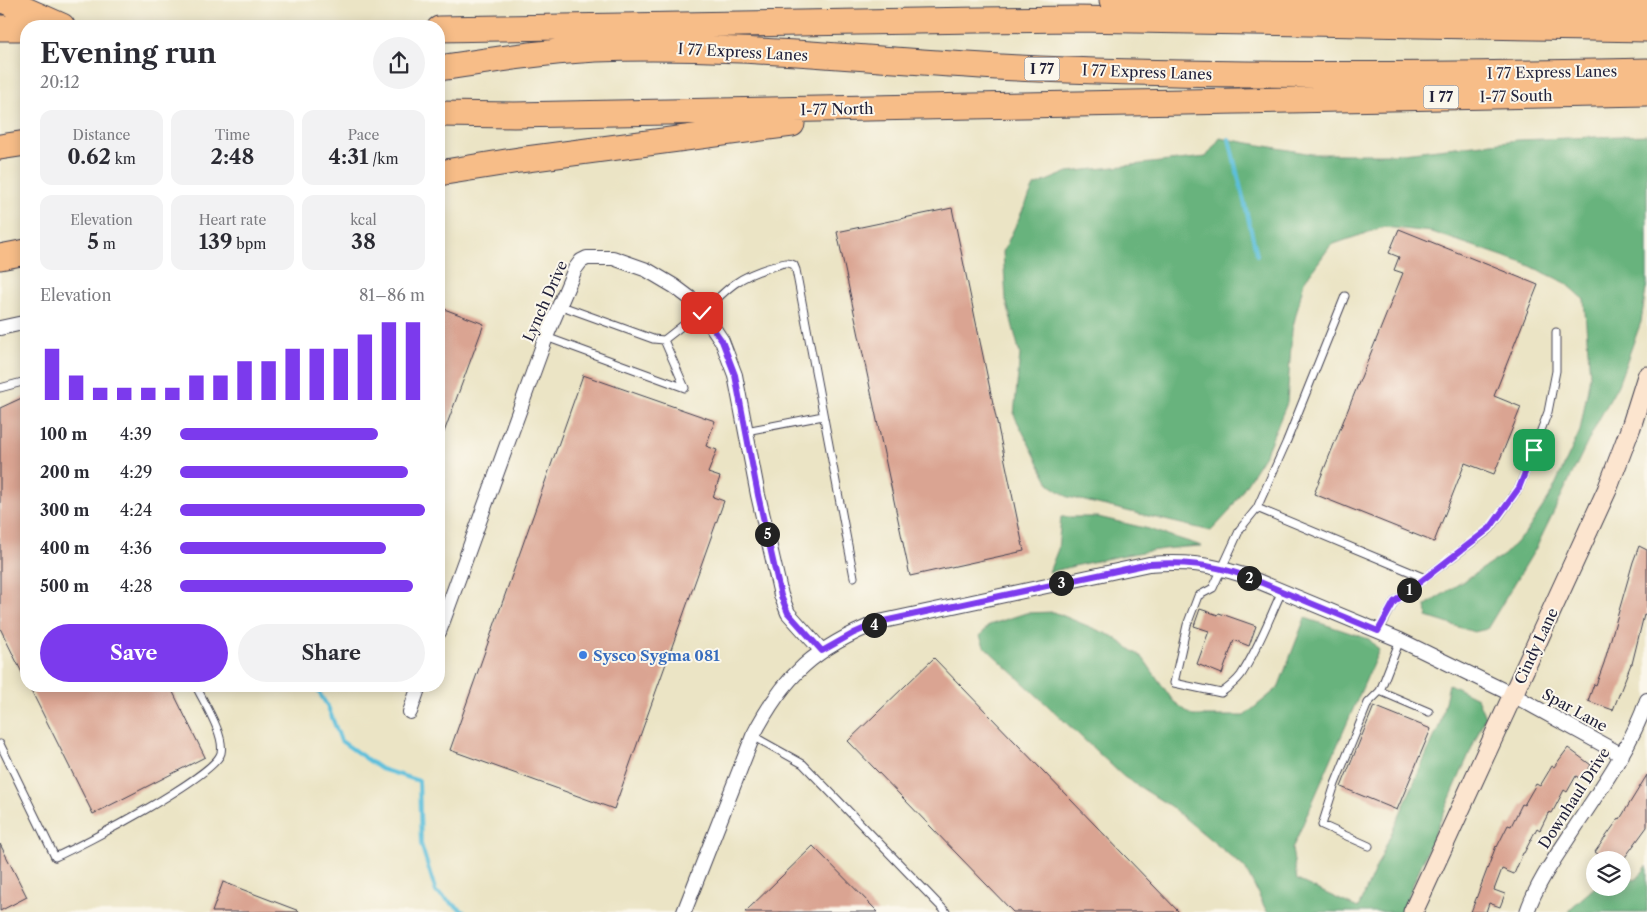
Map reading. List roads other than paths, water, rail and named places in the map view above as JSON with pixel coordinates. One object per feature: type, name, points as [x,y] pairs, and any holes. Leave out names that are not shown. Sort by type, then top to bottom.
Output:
[{"type":"highway","points":[[3,0],[48,20]]},
{"type":"highway","points":[[1112,0],[1647,9]]},
{"type":"highway","name":"I 77 Express Lanes","points":[[445,29],[1076,19],[1647,29]]},
{"type":"highway","points":[[0,28],[20,28]]},
{"type":"highway","name":"I 77 Express Lanes","points":[[445,67],[526,55],[593,49],[688,48],[990,66],[1133,72],[1317,75],[1647,71]]},
{"type":"highway","name":"I-77 South","points":[[1236,101],[1647,94]]},
{"type":"highway","name":"I-77 North","points":[[445,114],[514,115],[1236,101]]},
{"type":"highway","points":[[445,172],[529,158],[913,108]]},
{"type":"highway","points":[[0,147],[20,144]]},
{"type":"highway","points":[[0,257],[20,253]]},
{"type":"main road","name":"Cindy Lane","points":[[1413,912],[1607,490],[1631,427],[1647,376]]},
{"type":"street","name":"Lynch Drive","points":[[445,615],[546,337],[575,269],[581,261],[587,258],[614,258],[647,270],[690,298],[722,341],[735,375],[758,495],[781,596],[788,613],[822,651]]},
{"type":"street","points":[[0,328],[20,324]]},
{"type":"street","name":"Spar Lane","points":[[684,912],[753,736],[764,713],[805,664],[822,651],[854,633],[879,622],[1149,564],[1198,563],[1221,568],[1282,591],[1400,640],[1513,695],[1622,755]]},
{"type":"street","points":[[410,712],[417,692]]},
{"type":"street","name":"Downhaul Drive","points":[[1527,912],[1555,858],[1622,755],[1642,715],[1647,700]]},
{"type":"lane","points":[[560,305],[653,339],[664,340],[702,312],[739,280],[755,271],[786,263],[794,265],[854,576]]},
{"type":"lane","points":[[1282,591],[1258,643],[1240,676],[1221,693],[1174,683],[1186,625],[1198,596],[1213,588],[1240,529],[1257,508],[1286,443],[1345,296]]},
{"type":"lane","points":[[1378,631],[1394,602],[1490,528],[1519,488],[1548,412],[1556,371],[1556,332]]},
{"type":"lane","points":[[546,337],[685,388],[664,340]]},
{"type":"lane","points":[[0,388],[20,383]]},
{"type":"lane","points":[[746,431],[823,416]]},
{"type":"lane","points":[[1257,508],[1425,578]]},
{"type":"lane","points":[[1369,846],[1322,825],[1368,703],[1380,691],[1400,640]]},
{"type":"lane","points":[[1380,691],[1429,712]]},
{"type":"lane","points":[[0,744],[55,857],[78,848],[170,795],[214,764],[221,756],[220,736],[199,692]]},
{"type":"lane","points":[[753,736],[803,764],[946,912]]},
{"type":"waterway","points":[[1229,139],[1257,255]]},
{"type":"waterway","points":[[319,692],[328,707],[341,741],[381,769],[419,781],[421,844],[436,892],[464,912]]},
{"type":"place","name":"Sysco Sygma 081","points":[[583,655]]}]
